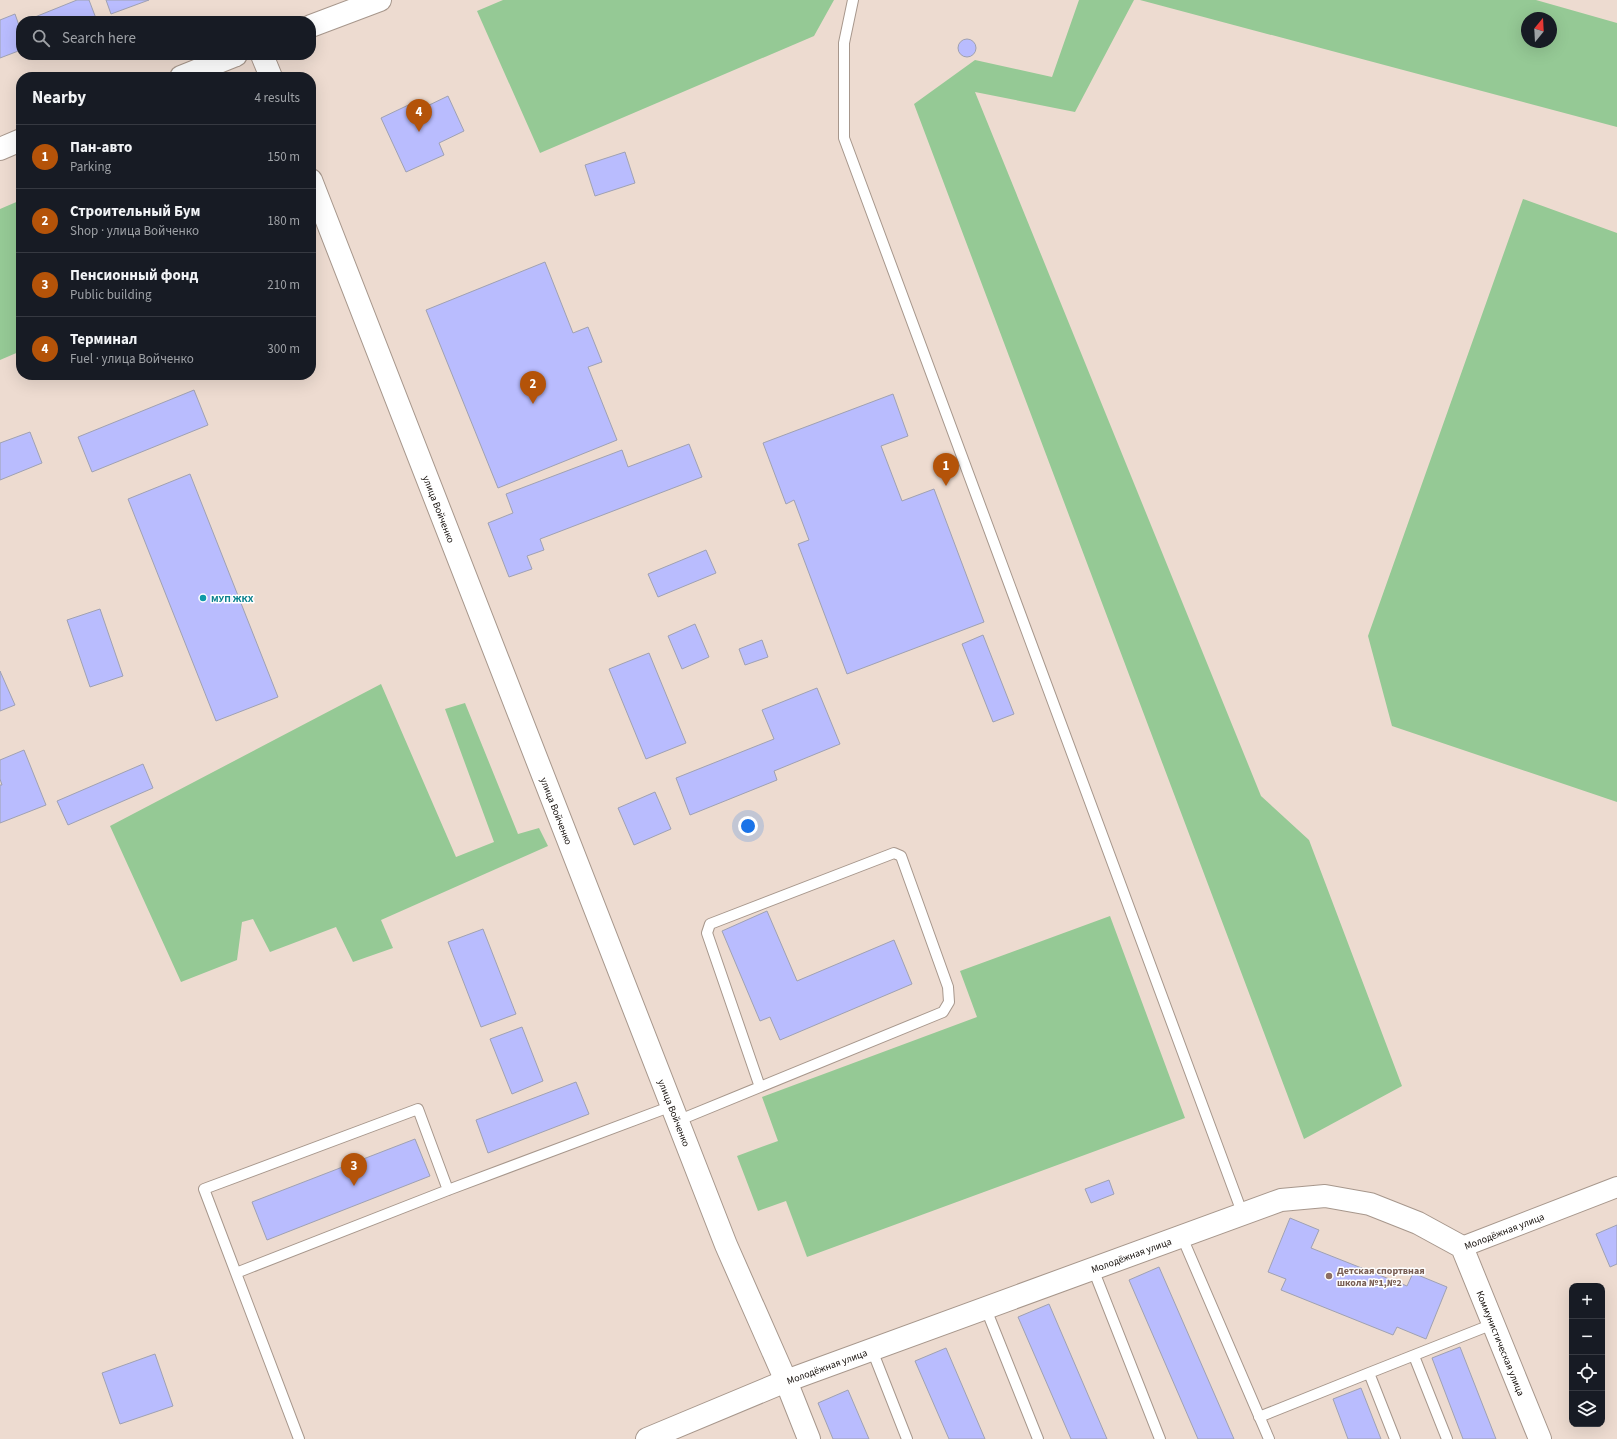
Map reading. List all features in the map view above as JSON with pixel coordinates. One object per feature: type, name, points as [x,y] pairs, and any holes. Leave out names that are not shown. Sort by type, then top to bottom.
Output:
[{"type":"main road","points":[[316,24],[380,0]]},
{"type":"main road","points":[[194,72],[224,60]]},
{"type":"main road","points":[[264,60],[269,72]]},
{"type":"main road","points":[[0,149],[16,142]]},
{"type":"main road","name":"улица Войченко","points":[[316,193],[726,1245],[786,1382],[809,1439]]},
{"type":"main road","name":"Молодёжная улица","points":[[647,1439],[786,1382],[1281,1200],[1325,1196],[1370,1204],[1418,1223],[1462,1247]]},
{"type":"main road","name":"Коммунистическая улица","points":[[1462,1247],[1540,1439]]},
{"type":"street","name":"Молодёжная улица","points":[[1462,1247],[1617,1187]]},
{"type":"lane","points":[[853,0],[844,43],[844,138],[1243,1215]]},
{"type":"lane","points":[[236,1273],[448,1190],[675,1114],[760,1088],[943,1012],[948,1002],[948,987],[901,856],[894,853],[710,924],[707,933],[760,1088]]},
{"type":"lane","points":[[299,1439],[204,1189],[418,1109],[448,1190]]},
{"type":"lane","points":[[1182,1237],[1269,1439]]},
{"type":"lane","points":[[1093,1269],[1160,1439]]},
{"type":"lane","points":[[986,1308],[1038,1439]]},
{"type":"lane","points":[[1259,1417],[1493,1324]]},
{"type":"lane","points":[[872,1350],[907,1439]]},
{"type":"lane","points":[[1414,1356],[1447,1439]]},
{"type":"lane","points":[[1369,1373],[1395,1439]]},
{"type":"green space","points":[[503,0],[834,0],[814,36],[540,153],[477,11]]},
{"type":"green space","points":[[1079,0],[1134,0],[1075,112],[975,92],[1261,796],[1309,840],[1402,1086],[1304,1139],[914,104],[975,60],[1052,77]]},
{"type":"green space","points":[[1140,0],[1536,0],[1617,23],[1617,127]]},
{"type":"green space","points":[[1523,199],[1617,233],[1617,802],[1392,726],[1368,636]]},
{"type":"green space","points":[[16,202],[16,353],[0,360],[0,209]]},
{"type":"green space","points":[[381,684],[456,857],[494,842],[445,709],[465,703],[518,834],[539,828],[548,846],[381,920],[393,948],[353,962],[336,927],[270,952],[253,919],[242,922],[237,960],[181,982],[110,826]]},
{"type":"green space","points":[[1110,916],[1185,1118],[807,1257],[786,1201],[758,1211],[737,1156],[778,1141],[762,1097],[977,1017],[960,971]]},
{"type":"building","points":[[77,0],[89,0],[95,16],[37,16]]},
{"type":"building","points":[[106,0],[149,0],[111,14]]},
{"type":"building","points":[[15,14],[16,17],[16,52],[0,58],[0,20]]},
{"type":"building","points":[[967,39],[973,42],[976,48],[973,54],[967,57],[961,54],[958,48],[961,42]]},
{"type":"building","points":[[448,96],[464,131],[439,143],[444,155],[406,172],[381,118],[419,100],[423,108]]},
{"type":"building","points":[[625,152],[635,183],[595,196],[585,165]]},
{"type":"building","points":[[545,262],[573,333],[588,327],[602,362],[588,367],[617,440],[498,488],[426,310]]},
{"type":"building","points":[[194,390],[208,425],[92,472],[78,437]]},
{"type":"building","points":[[893,394],[908,436],[881,446],[902,501],[934,489],[984,622],[847,674],[798,544],[809,540],[794,500],[786,504],[763,443]]},
{"type":"building","points":[[30,432],[42,463],[0,480],[0,443]]},
{"type":"building","points":[[689,444],[702,477],[540,539],[544,550],[527,556],[532,569],[509,577],[488,523],[513,513],[506,494],[622,450],[628,467]]},
{"type":"building","name":"МУП ЖКХ","points":[[190,474],[278,697],[216,721],[128,499]]},
{"type":"building","points":[[706,550],[716,573],[658,597],[648,574]]},
{"type":"building","points":[[100,609],[123,676],[90,687],[67,620]]},
{"type":"building","points":[[695,624],[709,657],[682,669],[668,636]]},
{"type":"building","points":[[983,635],[1014,714],[993,722],[962,644]]},
{"type":"building","points":[[762,640],[768,657],[745,665],[739,649]]},
{"type":"building","points":[[649,653],[686,743],[646,759],[609,669]]},
{"type":"building","points":[[0,671],[15,705],[0,711]]},
{"type":"building","points":[[817,688],[840,744],[774,771],[777,780],[690,815],[676,778],[774,739],[762,710]]},
{"type":"building","points":[[24,750],[46,805],[0,823],[0,785],[2,785],[0,779],[0,760]]},
{"type":"building","points":[[143,764],[153,788],[68,825],[57,801]]},
{"type":"building","points":[[655,792],[671,829],[634,845],[618,808]]},
{"type":"building","points":[[767,911],[797,981],[894,940],[912,984],[780,1040],[770,1017],[760,1021],[722,931]]},
{"type":"building","points":[[483,929],[516,1014],[481,1027],[448,942]]},
{"type":"building","points":[[522,1027],[543,1081],[512,1094],[490,1039]]},
{"type":"building","points":[[576,1082],[589,1114],[488,1153],[476,1120]]},
{"type":"building","points":[[415,1139],[430,1176],[267,1240],[252,1202]]},
{"type":"building","points":[[1109,1180],[1114,1194],[1091,1203],[1085,1189]]},
{"type":"building","name":"Детская спортвная школа №1,№2","points":[[1290,1218],[1319,1230],[1311,1248],[1407,1286],[1413,1273],[1447,1287],[1426,1339],[1397,1327],[1393,1335],[1281,1290],[1286,1279],[1268,1272]]},
{"type":"building","points":[[1617,1225],[1617,1264],[1610,1267],[1596,1234]]},
{"type":"building","points":[[1159,1267],[1234,1439],[1198,1439],[1129,1280]]},
{"type":"building","points":[[1049,1304],[1107,1439],[1071,1439],[1018,1317]]},
{"type":"building","points":[[1460,1347],[1496,1439],[1463,1439],[1432,1358]]},
{"type":"building","points":[[946,1348],[985,1439],[949,1439],[915,1361]]},
{"type":"building","points":[[155,1354],[173,1406],[120,1424],[102,1373]]},
{"type":"building","points":[[1361,1388],[1381,1439],[1348,1439],[1333,1399]]},
{"type":"building","points":[[848,1390],[869,1439],[833,1439],[818,1403]]},
{"type":"place","name":"Терминал","points":[[419,132]]},
{"type":"place","name":"Строительный Бум","points":[[533,404]]},
{"type":"place","name":"Пан-авто","points":[[946,486]]},
{"type":"place","name":"МУП ЖКХ","points":[[203,598]]},
{"type":"place","name":"Пенсионный фонд","points":[[354,1186]]},
{"type":"place","name":"Детская спортвная школа №1,№2","points":[[1329,1276]]}]
